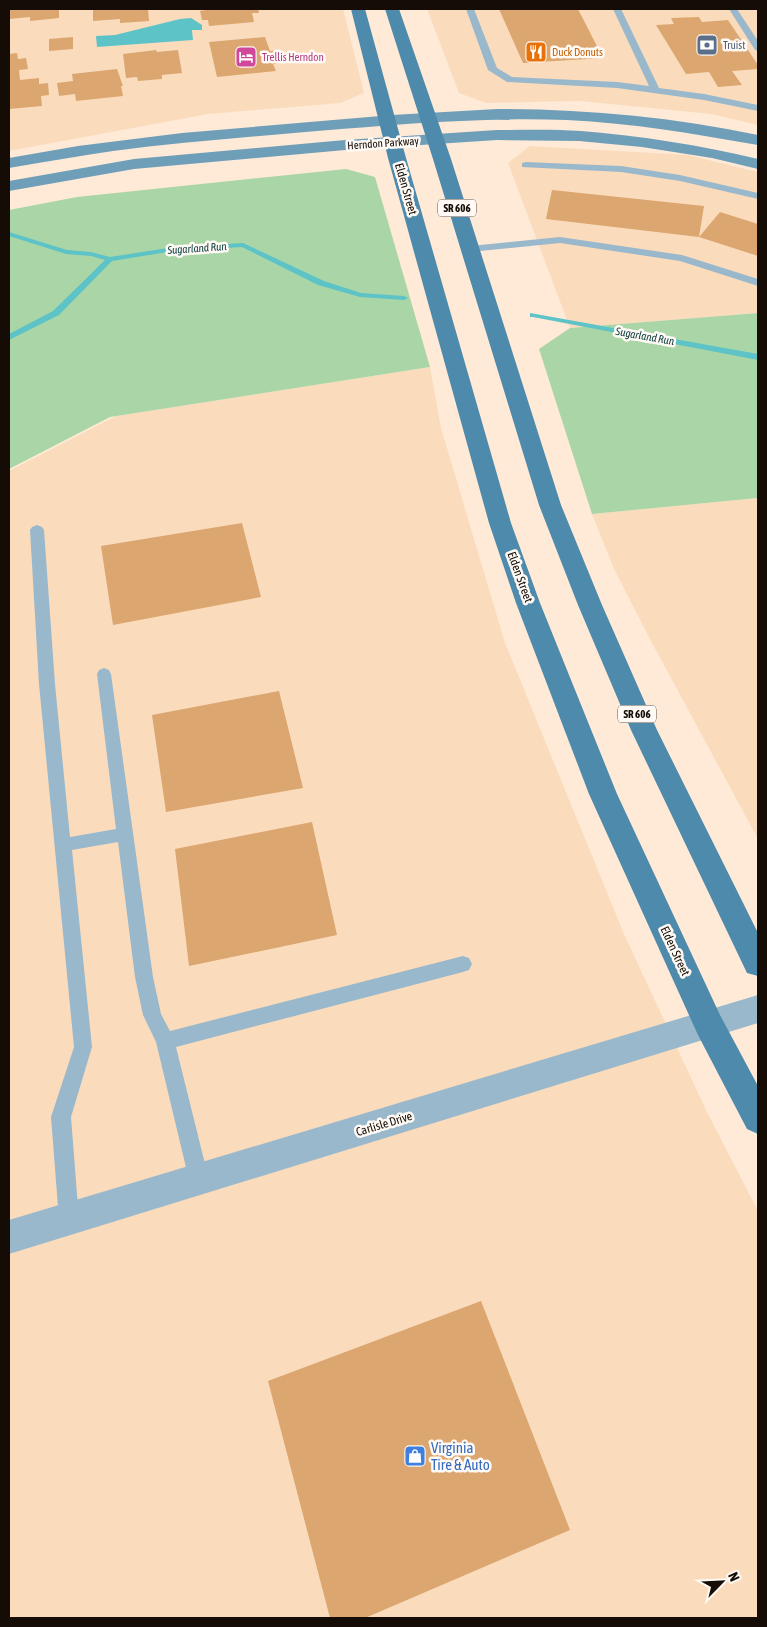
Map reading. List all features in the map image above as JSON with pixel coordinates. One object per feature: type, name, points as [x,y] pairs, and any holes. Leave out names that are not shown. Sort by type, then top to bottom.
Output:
[{"type":"main road","name":"Elden Street","points":[[358,9],[393,142],[500,523],[528,603],[603,794],[709,1024],[758,1118]]},
{"type":"main road","points":[[392,9],[428,117]]},
{"type":"main road","name":"Herndon Parkway","points":[[9,163],[113,145],[387,120],[525,114],[590,116],[689,126],[758,140]]},
{"type":"main road","name":"SR 606","points":[[428,117],[547,495],[590,605],[644,730],[758,963]]},
{"type":"main road","name":"Herndon Parkway","points":[[9,186],[134,164],[496,135],[579,136],[678,147],[758,164]]},
{"type":"street","name":"Carlisle Drive","points":[[9,1237],[758,1009]]},
{"type":"lane","points":[[470,9],[494,70],[510,80],[655,90],[704,96],[758,108]]},
{"type":"lane","points":[[617,9],[655,90]]},
{"type":"lane","points":[[733,9],[758,48]]},
{"type":"lane","points":[[526,165],[621,169],[680,178],[758,196]]},
{"type":"lane","points":[[470,249],[560,240],[682,258],[758,283]]},
{"type":"lane","points":[[37,530],[47,684],[83,1047],[61,1117],[69,1220]]},
{"type":"lane","points":[[104,674],[144,977],[152,1015],[165,1041],[199,1180]]},
{"type":"lane","points":[[63,845],[125,834]]},
{"type":"lane","points":[[165,1041],[463,964]]},
{"type":"shaded area","points":[[9,9],[343,9],[364,93],[340,103],[208,114],[9,151]]},
{"type":"shaded area","points":[[427,9],[758,9],[758,125],[711,114],[580,101],[486,103],[459,93]]},
{"type":"shaded area","points":[[530,146],[688,155],[758,172],[758,313],[570,328],[508,163]]},
{"type":"shaded area","points":[[430,367],[441,428],[505,643],[624,934],[707,1112],[758,1211],[758,1618],[9,1618],[9,471],[116,416]]},
{"type":"shaded area","points":[[758,498],[758,839],[614,569],[592,514]]},
{"type":"green space","points":[[346,169],[375,177],[430,367],[110,417],[9,469],[9,210],[77,197]]},
{"type":"green space","points":[[758,313],[758,498],[592,514],[539,349],[570,328]]},
{"type":"water","points":[[191,18],[202,25],[202,30],[192,30],[193,40],[97,47],[96,36],[115,35]]},
{"type":"building","points":[[9,9],[59,9],[59,18],[30,21],[30,17],[9,19]]},
{"type":"building","points":[[93,9],[148,9],[149,21],[120,23],[120,19],[93,21]]},
{"type":"building","points":[[206,9],[258,9],[259,13],[252,13],[254,22],[209,26],[208,20],[202,20],[200,11]]},
{"type":"building","points":[[499,9],[578,9],[603,58],[523,63]]},
{"type":"building","name":"Truist","points":[[699,17],[702,22],[728,20],[758,65],[758,69],[732,71],[742,85],[718,87],[709,72],[686,74],[656,25],[674,24],[671,18]]},
{"type":"building","points":[[73,37],[73,49],[49,51],[49,39]]},
{"type":"building","name":"Trellis Herndon","points":[[265,37],[270,51],[277,50],[281,63],[273,64],[276,71],[217,77],[209,42]]},
{"type":"building","points":[[156,50],[157,52],[178,50],[182,73],[162,75],[162,79],[138,81],[137,77],[126,78],[123,54]]},
{"type":"building","points":[[17,53],[18,59],[26,58],[28,69],[19,70],[20,80],[39,78],[39,84],[48,83],[49,95],[41,96],[42,106],[9,109],[9,54]]},
{"type":"building","points":[[117,69],[123,86],[121,86],[123,96],[76,101],[75,94],[59,96],[57,83],[73,81],[72,74]]},
{"type":"building","points":[[552,190],[704,206],[699,237],[546,219]]},
{"type":"building","points":[[720,212],[758,224],[758,256],[699,237]]},
{"type":"building","points":[[242,523],[261,597],[113,625],[101,546]]},
{"type":"building","points":[[279,691],[303,788],[166,812],[152,715]]},
{"type":"building","points":[[312,822],[337,935],[189,966],[175,849]]},
{"type":"building","name":"Virginia Tire & Auto","points":[[481,1301],[570,1530],[365,1618],[330,1618],[268,1381]]},
{"type":"waterway","points":[[9,234],[66,252],[91,254],[110,259]]},
{"type":"waterway","name":"Sugarland Run","points":[[110,259],[174,249],[243,245],[321,283],[360,295],[404,298]]},
{"type":"waterway","name":"Sugarland Run","points":[[9,337],[56,313],[110,259]]},
{"type":"waterway","name":"Sugarland Run","points":[[533,315],[758,357]]},
{"type":"place","name":"Truist","points":[[707,45]]},
{"type":"place","name":"Duck Donuts","points":[[536,52]]},
{"type":"place","name":"Trellis Herndon","points":[[246,57]]},
{"type":"place","name":"Virginia Tire & Auto","points":[[415,1456]]}]
